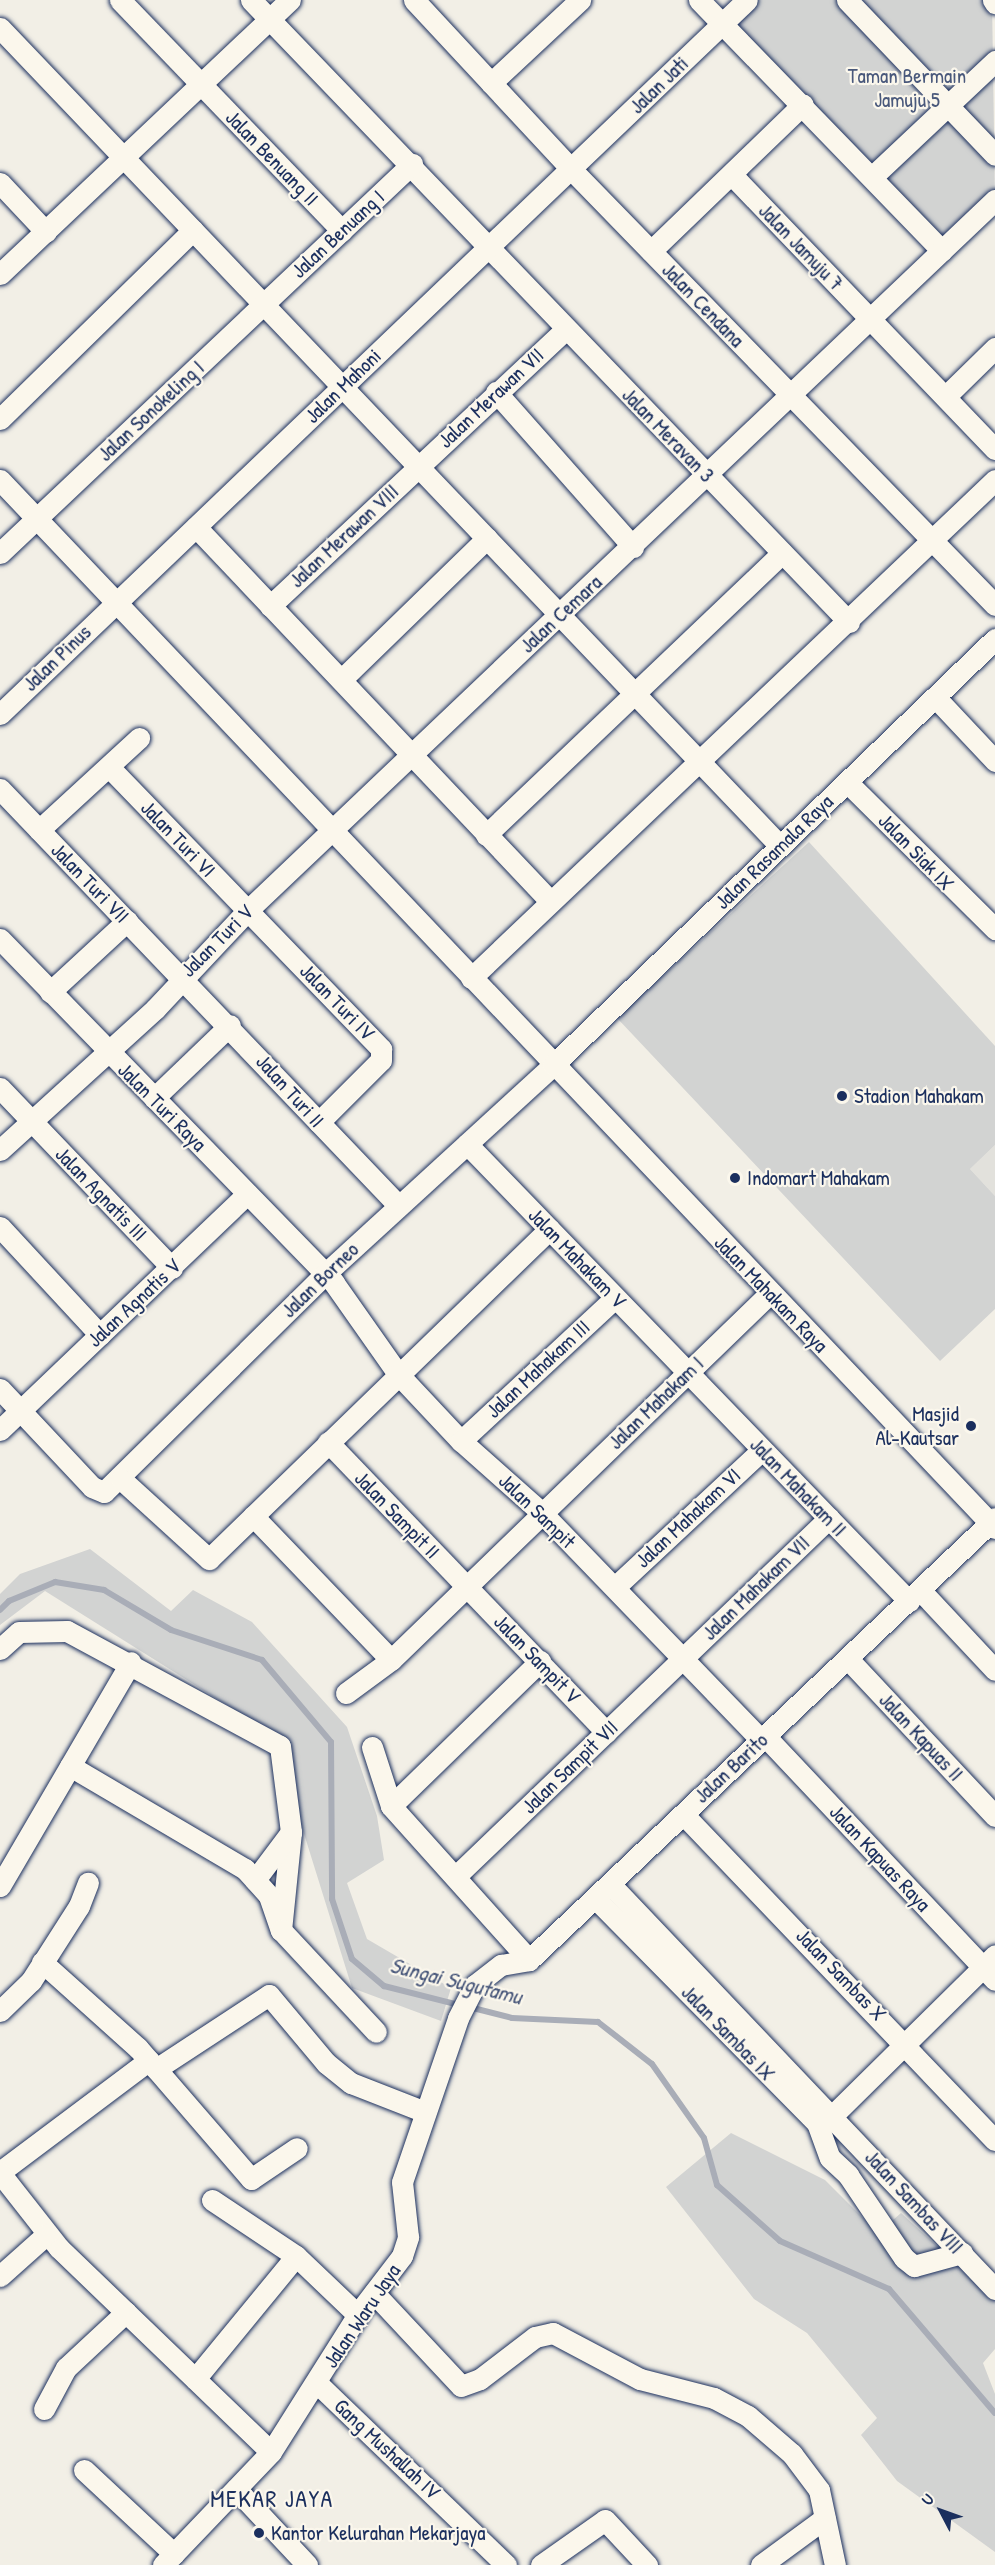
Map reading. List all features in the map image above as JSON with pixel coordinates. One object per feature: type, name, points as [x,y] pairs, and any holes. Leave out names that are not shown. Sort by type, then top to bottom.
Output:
[{"type":"street","name":"Jalan Benuang II","points":[[120,0],[342,231]]},
{"type":"street","name":"Jalan Meravan 3","points":[[251,0],[412,164],[565,330],[849,622]]},
{"type":"street","points":[[0,274],[290,0]]},
{"type":"street","name":"Jalan Cendana","points":[[414,0],[571,169],[995,605]]},
{"type":"street","points":[[699,0],[873,176],[942,252]]},
{"type":"street","name":"Jalan Jati","points":[[571,169],[747,0]]},
{"type":"street","points":[[847,0],[995,155]]},
{"type":"street","points":[[491,83],[574,2]]},
{"type":"street","points":[[0,28],[265,303],[558,616],[780,846]]},
{"type":"street","points":[[873,176],[945,104],[995,61]]},
{"type":"street","points":[[651,251],[803,104]]},
{"type":"street","name":"Jalan Benuang I","points":[[265,303],[412,164]]},
{"type":"street","name":"Jalan Mahoni","points":[[115,602],[571,169]]},
{"type":"street","name":"Jalan Jamuju 7","points":[[732,175],[995,449]]},
{"type":"street","points":[[0,183],[46,232]]},
{"type":"street","name":"Jalan Cemara","points":[[330,831],[633,548],[995,200]]},
{"type":"street","points":[[0,419],[193,230]]},
{"type":"street","name":"Jalan Sonokeling I","points":[[0,553],[265,303]]},
{"type":"street","name":"Jalan Merawan VII","points":[[417,467],[565,330]]},
{"type":"street","points":[[946,396],[995,348]]},
{"type":"street","points":[[496,392],[633,548]]},
{"type":"street","name":"Jalan Merawan VIII","points":[[270,606],[417,467]]},
{"type":"street","name":"Jalan Mahakam Raya","points":[[0,480],[330,831],[770,1293],[993,1523]]},
{"type":"street","points":[[471,978],[701,764],[995,480]]},
{"type":"street","points":[[196,527],[551,902]]},
{"type":"street","points":[[342,679],[487,538]]},
{"type":"street","points":[[486,835],[632,693],[782,553]]},
{"type":"street","name":"Jalan Pinus","points":[[0,714],[115,602]]},
{"type":"street","name":"Jalan Rasamala Raya","points":[[553,1065],[995,639]]},
{"type":"street","points":[[934,697],[995,761]]},
{"type":"street","points":[[39,830],[139,738]]},
{"type":"street","name":"Jalan Turi VI","points":[[109,767],[248,910]]},
{"type":"street","name":"Jalan Siak IX","points":[[847,782],[990,926]]},
{"type":"street","name":"Jalan Turi VII","points":[[0,789],[180,979]]},
{"type":"street","name":"Jalan Turi V","points":[[0,1150],[105,1050],[155,1009],[180,979],[330,831]]},
{"type":"street","name":"Jalan Turi IV","points":[[248,910],[381,1049],[381,1060],[319,1122]]},
{"type":"street","points":[[50,992],[127,921]]},
{"type":"street","name":"Jalan Turi Raya","points":[[0,939],[105,1050],[325,1274]]},
{"type":"street","name":"Jalan Turi II","points":[[180,979],[230,1025],[398,1205]]},
{"type":"street","points":[[154,1098],[230,1025]]},
{"type":"street","name":"Jalan Borneo","points":[[20,1410],[92,1487],[104,1492],[121,1479],[325,1274],[553,1065]]},
{"type":"street","name":"Jalan Agnatis III","points":[[0,1088],[172,1268]]},
{"type":"street","name":"Jalan Mahakam V","points":[[467,1144],[688,1373]]},
{"type":"street","name":"Jalan Agnatis V","points":[[0,1430],[247,1194]]},
{"type":"street","points":[[0,1227],[100,1335]]},
{"type":"street","points":[[121,1479],[209,1559],[549,1229]]},
{"type":"street","name":"Jalan Sampit","points":[[325,1274],[398,1374],[461,1441],[541,1512],[763,1738]]},
{"type":"street","name":"Jalan Mahakam I","points":[[346,1693],[391,1660],[541,1512],[770,1293]]},
{"type":"street","name":"Jalan Mahakam III","points":[[461,1441],[615,1298]]},
{"type":"street","name":"Jalan Mahakam II","points":[[688,1373],[828,1518],[995,1670]]},
{"type":"street","points":[[0,1389],[20,1410]]},
{"type":"street","name":"Jalan Sampit II","points":[[328,1443],[467,1587]]},
{"type":"street","name":"Jalan Mahakam VI","points":[[615,1587],[762,1450]]},
{"type":"street","points":[[253,1516],[391,1660]]},
{"type":"street","name":"Jalan Mahakam VII","points":[[684,1657],[828,1518]]},
{"type":"street","name":"Jalan Barito","points":[[458,2018],[466,1997],[485,1974],[530,1960],[993,1523]]},
{"type":"street","name":"Jalan Sampit V","points":[[467,1587],[606,1732]]},
{"type":"street","points":[[0,1649],[20,1632],[67,1630],[131,1662],[280,1746],[291,1832],[280,1930]]},
{"type":"street","name":"Jalan Sampit VII","points":[[456,1876],[684,1657]]},
{"type":"street","name":"Jalan Kapuas II","points":[[848,1659],[995,1816]]},
{"type":"street","points":[[391,1806],[540,1661]]},
{"type":"street","points":[[0,1886],[131,1662]]},
{"type":"street","name":"Jalan Kapuas Raya","points":[[763,1738],[991,1968]]},
{"type":"street","points":[[372,1747],[391,1806],[530,1960]]},
{"type":"street","points":[[70,1766],[245,1869],[269,1896],[280,1930],[376,2032]]},
{"type":"street","name":"Jalan Sambas X","points":[[683,1814],[907,2043],[995,2140]]},
{"type":"street","points":[[255,1880],[291,1832]]},
{"type":"street","points":[[0,2011],[22,1992],[79,1906],[87,1883]]},
{"type":"street","name":"Jalan Sambas VIII","points":[[602,1891],[832,2116],[995,2289]]},
{"type":"street","name":"Jalan Sambas IX","points":[[602,1891],[817,2123],[830,2158],[848,2175],[914,2266],[962,2253]]},
{"type":"street","points":[[42,1962],[95,2004],[153,2065],[251,2179],[297,2148]]},
{"type":"street","points":[[832,2116],[907,2043],[991,1968]]},
{"type":"street","points":[[272,2452],[47,2234],[0,2173],[153,2065],[269,1995],[326,2063],[351,2083],[425,2112]]},
{"type":"street","name":"Jalan Waru Jaya","points":[[169,2559],[272,2452],[318,2385],[358,2315],[402,2256],[408,2237],[402,2182],[458,2018]]},
{"type":"street","points":[[212,2200],[296,2256],[358,2315]]},
{"type":"street","points":[[0,2276],[47,2234]]},
{"type":"street","points":[[195,2379],[296,2256]]},
{"type":"street","points":[[374,2293],[461,2386],[480,2379],[535,2337],[553,2333],[640,2379],[740,2411],[772,2434],[808,2473],[819,2490],[835,2565]]},
{"type":"street","points":[[44,2409],[66,2368],[126,2312]]},
{"type":"street","name":"Gang Mushallah IV","points":[[318,2385],[506,2565]]},
{"type":"street","points":[[84,2470],[169,2559]]},
{"type":"street","points":[[236,2489],[307,2565]]},
{"type":"street","points":[[761,2565],[825,2518]]},
{"type":"street","points":[[541,2565],[605,2520],[647,2565]]},
{"type":"shaded area","points":[[995,1145],[995,1196],[970,1169]]},
{"type":"green space","name":"Taman Bermain Jamuju 5","points":[[747,0],[992,0],[995,200],[942,251],[722,24]]},
{"type":"green space","name":"Stadion Mahakam","points":[[809,842],[995,1046],[995,1145],[970,1169],[995,1196],[995,1309],[940,1361],[617,1018]]},
{"type":"green space","points":[[90,1549],[171,1611],[193,1590],[252,1622],[347,1727],[377,1816],[384,1860],[347,1883],[367,1939],[451,1988],[441,2021],[352,1988],[273,1734],[45,1591],[0,1625],[0,1594],[20,1574]]},
{"type":"green space","points":[[731,2133],[825,2180],[878,2233],[901,2213],[995,2299],[995,2349],[983,2363],[995,2394],[995,2552],[897,2481],[861,2435],[877,2418],[807,2333],[754,2299],[666,2187]]},
{"type":"waterway","name":"Sungai Sugutamu","points":[[0,1610],[9,1601],[55,1582],[104,1590],[171,1630],[262,1660],[331,1742],[332,1899],[352,1959],[384,1986],[459,2005]]},
{"type":"waterway","name":"Sungai Sugutamu","points":[[469,2007],[512,2018],[598,2022],[652,2064],[704,2138],[717,2185],[780,2241],[889,2289],[995,2413]]},
{"type":"place","name":"Stadion Mahakam","points":[[842,1096]]},
{"type":"place","name":"Indomart Mahakam","points":[[735,1178]]},
{"type":"place","name":"Masjid Al-Kautsar","points":[[971,1426]]},
{"type":"place","name":"Kantor Kelurahan Mekarjaya","points":[[259,2533]]},
{"type":"district","name":"MEKAR JAYA","points":[[272,2499]]}]
